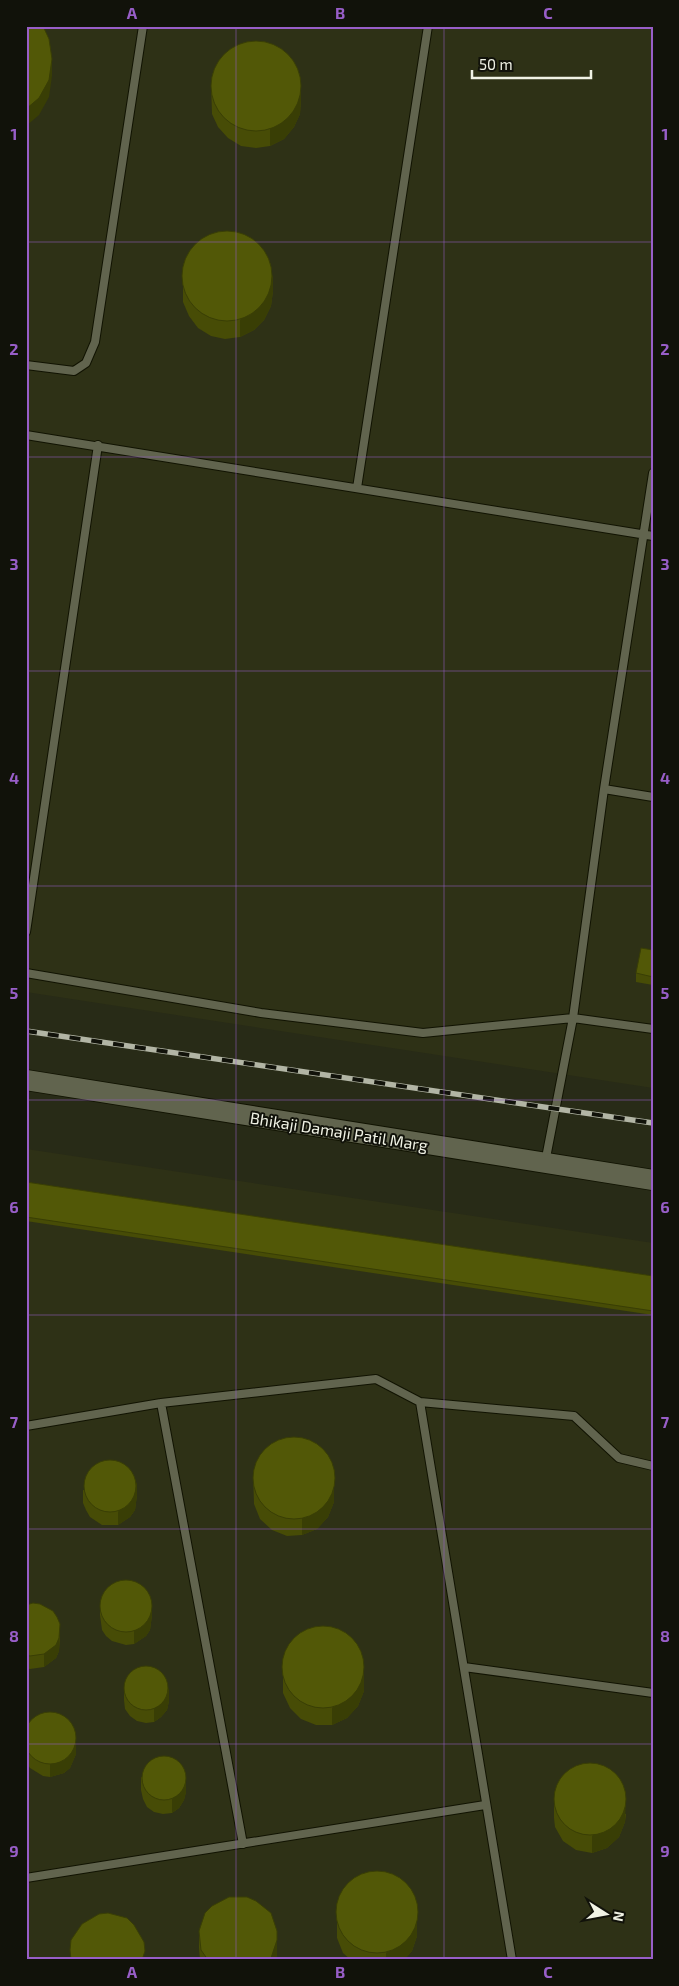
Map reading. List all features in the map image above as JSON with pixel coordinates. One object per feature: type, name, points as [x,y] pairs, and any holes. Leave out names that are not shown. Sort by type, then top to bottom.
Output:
[{"type":"street","name":"Bhikaji Damaji Patil Marg","points":[[26,1080],[653,1180]]},
{"type":"lane","points":[[26,365],[74,371],[86,363],[95,342],[143,26]]},
{"type":"lane","points":[[357,488],[428,26]]},
{"type":"lane","points":[[26,434],[653,536]]},
{"type":"lane","points":[[26,932],[98,445]]},
{"type":"lane","points":[[545,1164],[573,1018],[604,789],[653,473]]},
{"type":"lane","points":[[604,789],[653,797]]},
{"type":"lane","points":[[26,973],[262,1012],[423,1034],[573,1018],[653,1029]]},
{"type":"lane","points":[[26,1426],[161,1403],[376,1380],[420,1402],[574,1416],[619,1458],[653,1466]]},
{"type":"lane","points":[[420,1402],[512,1960]]},
{"type":"lane","points":[[161,1403],[244,1844]]},
{"type":"lane","points":[[464,1667],[653,1693]]},
{"type":"lane","points":[[26,1878],[485,1805]]},
{"type":"shaded area","points":[[26,26],[653,26],[653,1088],[26,992]]},
{"type":"shaded area","points":[[26,1149],[653,1243],[653,1960],[26,1960]]},
{"type":"building","points":[[26,26],[43,26],[49,39],[52,59],[49,80],[39,98],[26,109]]},
{"type":"building","points":[[256,41],[273,45],[288,54],[297,69],[301,86],[297,103],[288,118],[273,127],[256,131],[239,127],[224,118],[215,103],[211,86],[215,69],[224,54],[239,45]]},
{"type":"building","points":[[227,231],[244,234],[259,244],[269,259],[272,276],[269,293],[259,308],[244,318],[227,321],[210,318],[195,308],[185,293],[182,276],[185,259],[195,244],[210,234]]},
{"type":"building","points":[[641,948],[653,950],[653,977],[636,973]]},
{"type":"building","points":[[26,1182],[653,1276],[653,1311],[26,1217]]},
{"type":"building","points":[[294,1437],[310,1440],[323,1449],[332,1462],[335,1478],[332,1494],[323,1507],[310,1516],[294,1519],[278,1516],[265,1507],[256,1494],[253,1478],[256,1462],[265,1449],[278,1440]]},
{"type":"building","points":[[105,1460],[115,1460],[129,1467],[136,1481],[136,1491],[129,1505],[115,1512],[105,1512],[95,1508],[88,1501],[84,1491],[84,1481],[88,1471],[95,1464]]},
{"type":"building","points":[[126,1580],[140,1584],[148,1592],[152,1606],[148,1620],[140,1628],[126,1632],[112,1628],[104,1620],[100,1606],[104,1592],[112,1584]]},
{"type":"building","points":[[40,1604],[53,1611],[60,1624],[59,1638],[56,1645],[44,1654],[30,1656],[26,1655],[26,1605]]},
{"type":"building","points":[[323,1626],[339,1629],[352,1638],[361,1651],[364,1667],[361,1683],[352,1696],[339,1705],[323,1708],[307,1705],[294,1696],[285,1683],[282,1667],[285,1651],[294,1638],[307,1629]]},
{"type":"building","points":[[150,1666],[162,1672],[167,1679],[167,1697],[162,1704],[155,1709],[142,1710],[130,1704],[125,1697],[124,1684],[130,1672],[137,1667]]},
{"type":"building","points":[[50,1712],[60,1714],[68,1720],[74,1728],[76,1738],[74,1748],[68,1756],[60,1762],[50,1764],[40,1762],[32,1756],[26,1748],[24,1738],[26,1728],[32,1720],[40,1714]]},
{"type":"building","points":[[168,1756],[180,1762],[185,1769],[185,1787],[180,1794],[173,1799],[160,1800],[152,1797],[145,1790],[142,1774],[145,1766],[152,1759]]},
{"type":"building","points":[[590,1763],[610,1769],[620,1779],[626,1799],[620,1819],[610,1829],[590,1835],[570,1829],[560,1819],[554,1799],[560,1779],[570,1769]]},
{"type":"building","points":[[377,1871],[393,1874],[406,1883],[415,1896],[418,1912],[415,1928],[406,1941],[393,1950],[377,1953],[361,1950],[348,1941],[339,1928],[336,1912],[339,1896],[348,1883],[361,1874]]},
{"type":"building","points":[[229,1897],[247,1897],[256,1901],[271,1913],[277,1931],[277,1940],[269,1960],[208,1960],[201,1950],[199,1931],[205,1913],[212,1906]]},
{"type":"building","points":[[108,1913],[127,1918],[134,1925],[144,1942],[145,1951],[142,1960],[71,1960],[71,1940],[82,1924],[99,1914]]},
{"type":"railway","points":[[26,1031],[653,1123]]}]
